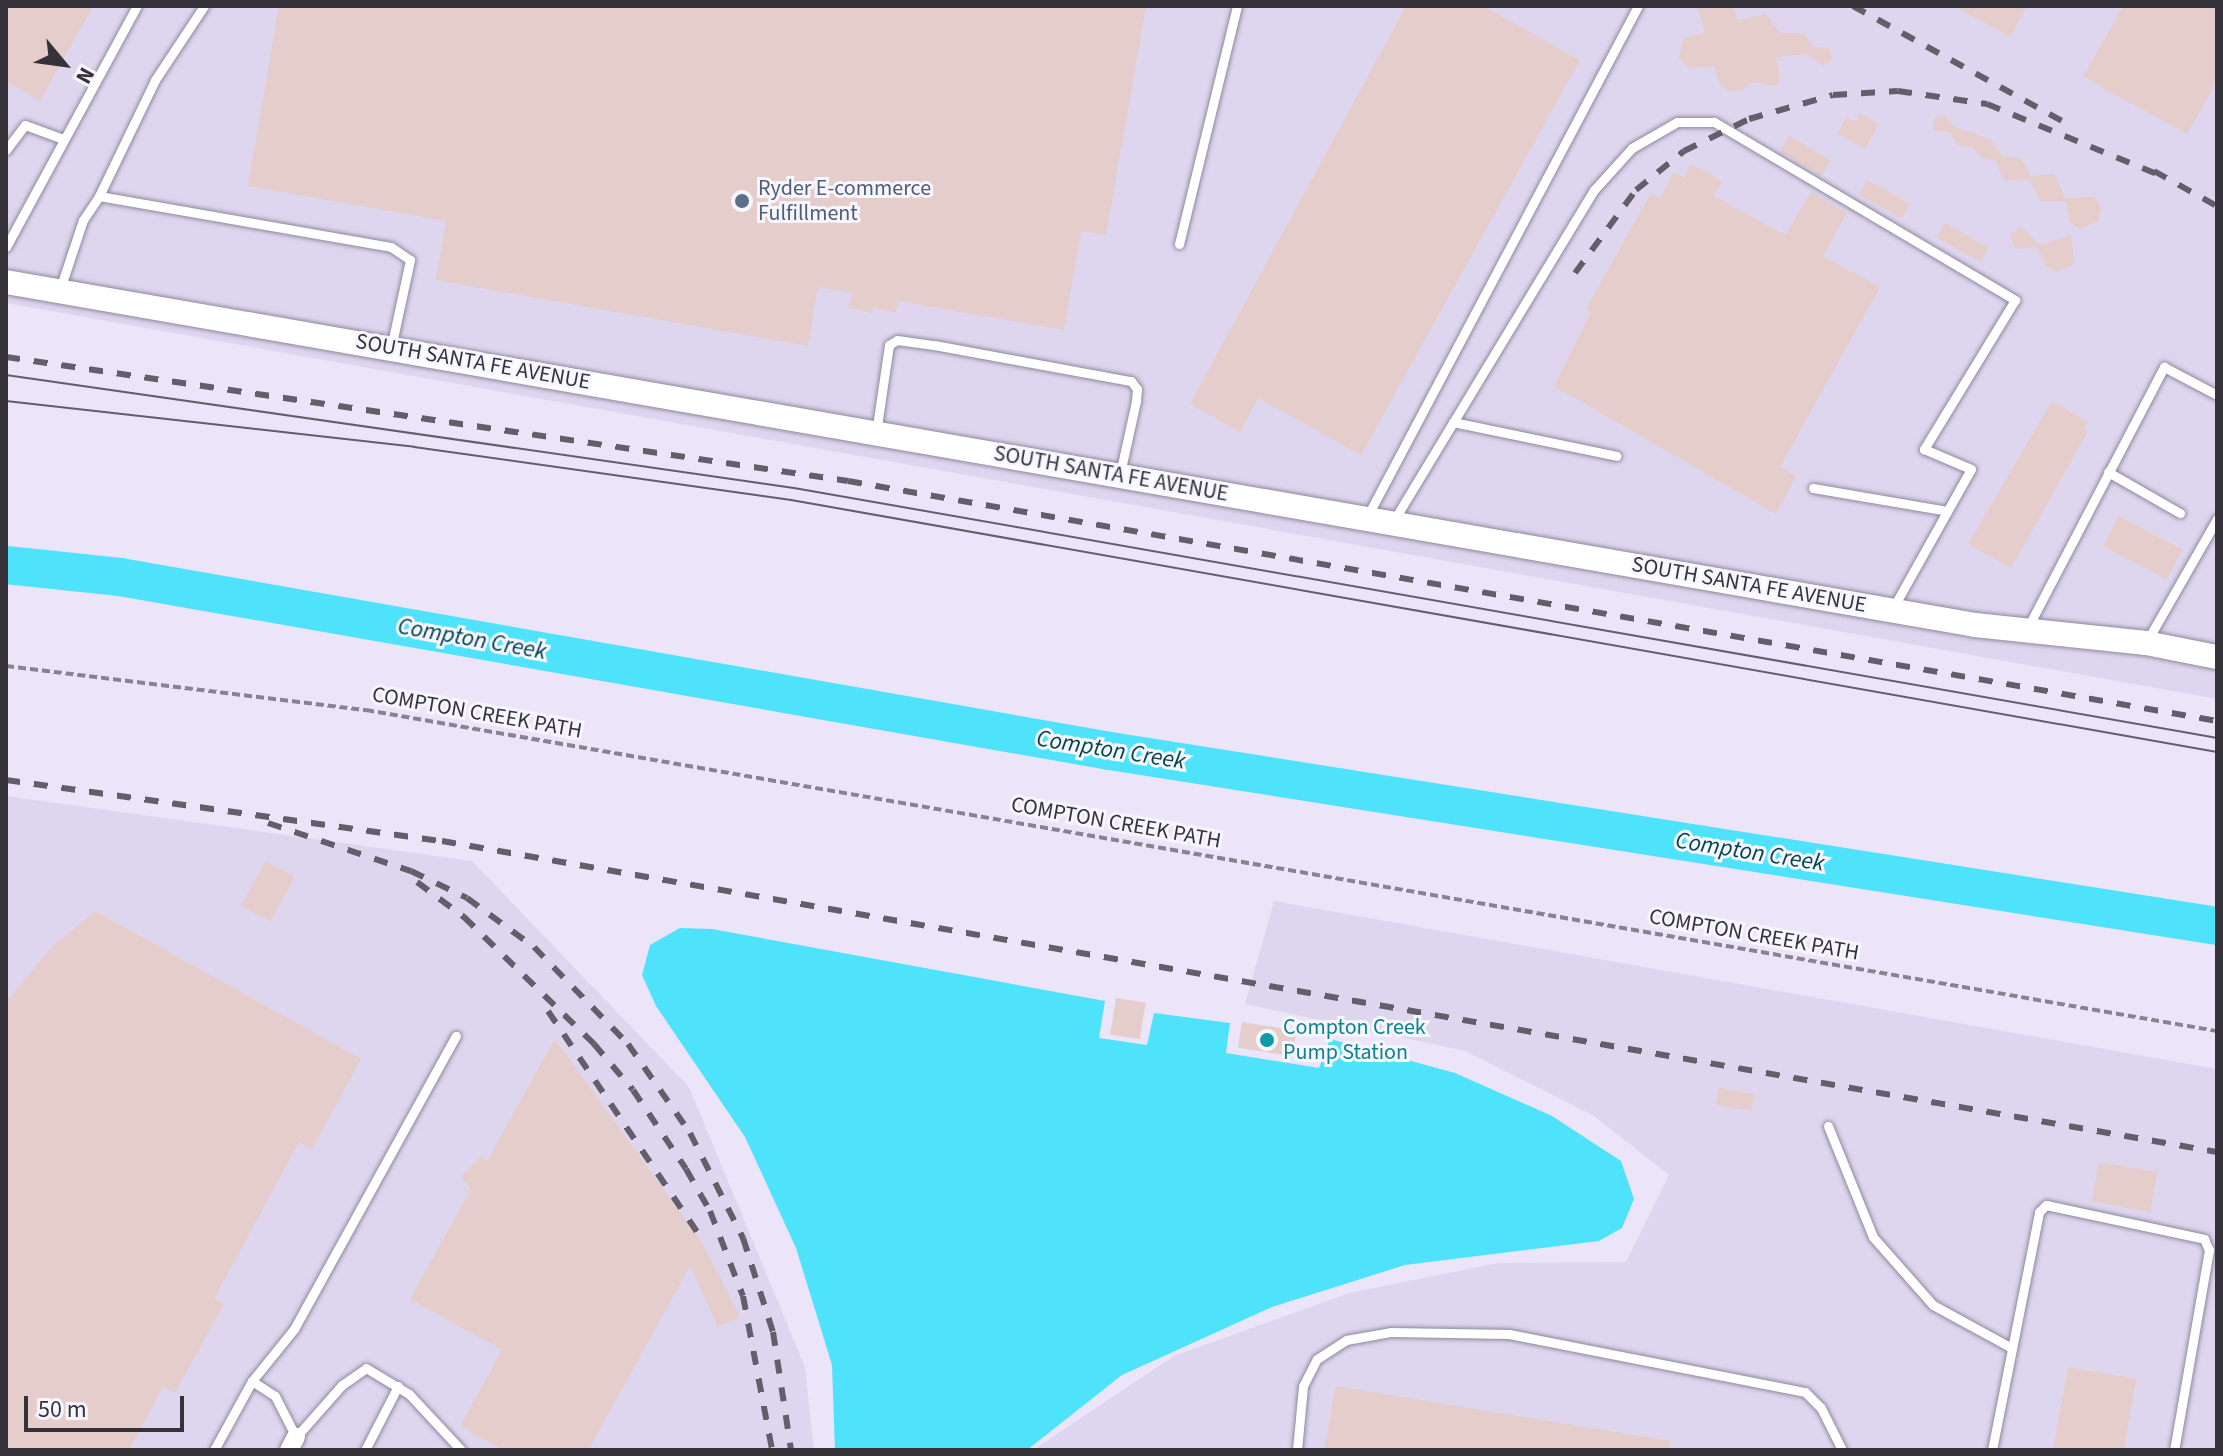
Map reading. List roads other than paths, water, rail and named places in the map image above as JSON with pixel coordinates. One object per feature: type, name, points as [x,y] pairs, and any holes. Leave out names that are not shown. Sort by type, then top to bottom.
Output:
[{"type":"main road","name":"SOUTH SANTA FE AVENUE","points":[[6,282],[1892,610],[2146,643],[2217,657]]},
{"type":"lane","points":[[6,247],[137,6]]},
{"type":"lane","points":[[59,291],[83,220],[99,196],[155,80],[204,6]]},
{"type":"lane","points":[[1179,244],[1237,6]]},
{"type":"lane","points":[[1366,518],[1638,6]]},
{"type":"lane","points":[[1393,523],[1594,190],[1632,148],[1677,122],[1714,122],[2015,300],[1924,449],[1971,469],[1892,610]]},
{"type":"lane","points":[[6,150],[25,125],[63,139]]},
{"type":"lane","points":[[99,196],[404,253],[410,260],[391,348]]},
{"type":"lane","points":[[876,433],[889,345],[897,340],[1123,377],[1137,389],[1120,475]]},
{"type":"lane","points":[[2027,629],[2164,367],[2217,395]]},
{"type":"lane","points":[[1453,422],[1617,456]]},
{"type":"lane","points":[[2108,472],[2180,513]]},
{"type":"lane","points":[[1813,488],[1947,511]]},
{"type":"lane","points":[[2146,643],[2217,519]]},
{"type":"lane","points":[[214,1450],[252,1381],[294,1329],[456,1036]]},
{"type":"lane","points":[[1828,1126],[1873,1237],[1933,1305],[2012,1348]]},
{"type":"lane","points":[[1992,1450],[2042,1207],[2204,1239],[2209,1250],[2174,1450]]},
{"type":"lane","points":[[1297,1450],[1303,1386],[1317,1359],[1346,1340],[1391,1332],[1509,1334],[1805,1392],[1821,1408],[1842,1450]]},
{"type":"lane","points":[[252,1381],[275,1396],[293,1444],[355,1374],[376,1370],[398,1386],[461,1450]]},
{"type":"lane","points":[[365,1450],[398,1386]]},
{"type":"water","points":[[680,928],[712,929],[1105,1001],[1099,1038],[1147,1045],[1154,1013],[1230,1023],[1226,1053],[1319,1068],[1330,1039],[1455,1073],[1552,1116],[1621,1161],[1634,1199],[1622,1228],[1599,1241],[1405,1265],[1272,1307],[1122,1375],[1027,1450],[835,1450],[832,1365],[796,1248],[745,1137],[656,1006],[642,975],[650,945]]},
{"type":"waterway","name":"Compton Creek","points":[[6,565],[120,577],[1110,751],[2217,926]]},
{"type":"tram line","points":[[6,375],[794,488],[2217,738]]},
{"type":"tram line","points":[[6,401],[414,447],[791,500],[2217,752]]},
{"type":"railway","points":[[1853,6],[2066,123]]},
{"type":"railway","points":[[1575,273],[1636,190],[1684,151],[1749,119],[1833,95],[1898,91],[1987,104],[2164,177]]},
{"type":"railway","points":[[2154,171],[2217,206]]},
{"type":"railway","points":[[6,357],[848,481],[2217,721]]},
{"type":"railway","points":[[6,780],[442,841],[2217,1152]]},
{"type":"railway","points":[[268,823],[411,871],[467,898],[534,947],[628,1044],[690,1133],[743,1238],[773,1332],[791,1450]]},
{"type":"railway","points":[[417,882],[464,917],[594,1044],[633,1090],[686,1169],[710,1211],[743,1296],[772,1450]]},
{"type":"railway","points":[[548,1011],[704,1242]]},
{"type":"place","name":"Ryder E-commerce Fulfillment","points":[[742,201]]},
{"type":"place","name":"Compton Creek Pump Station","points":[[1267,1040]]}]
